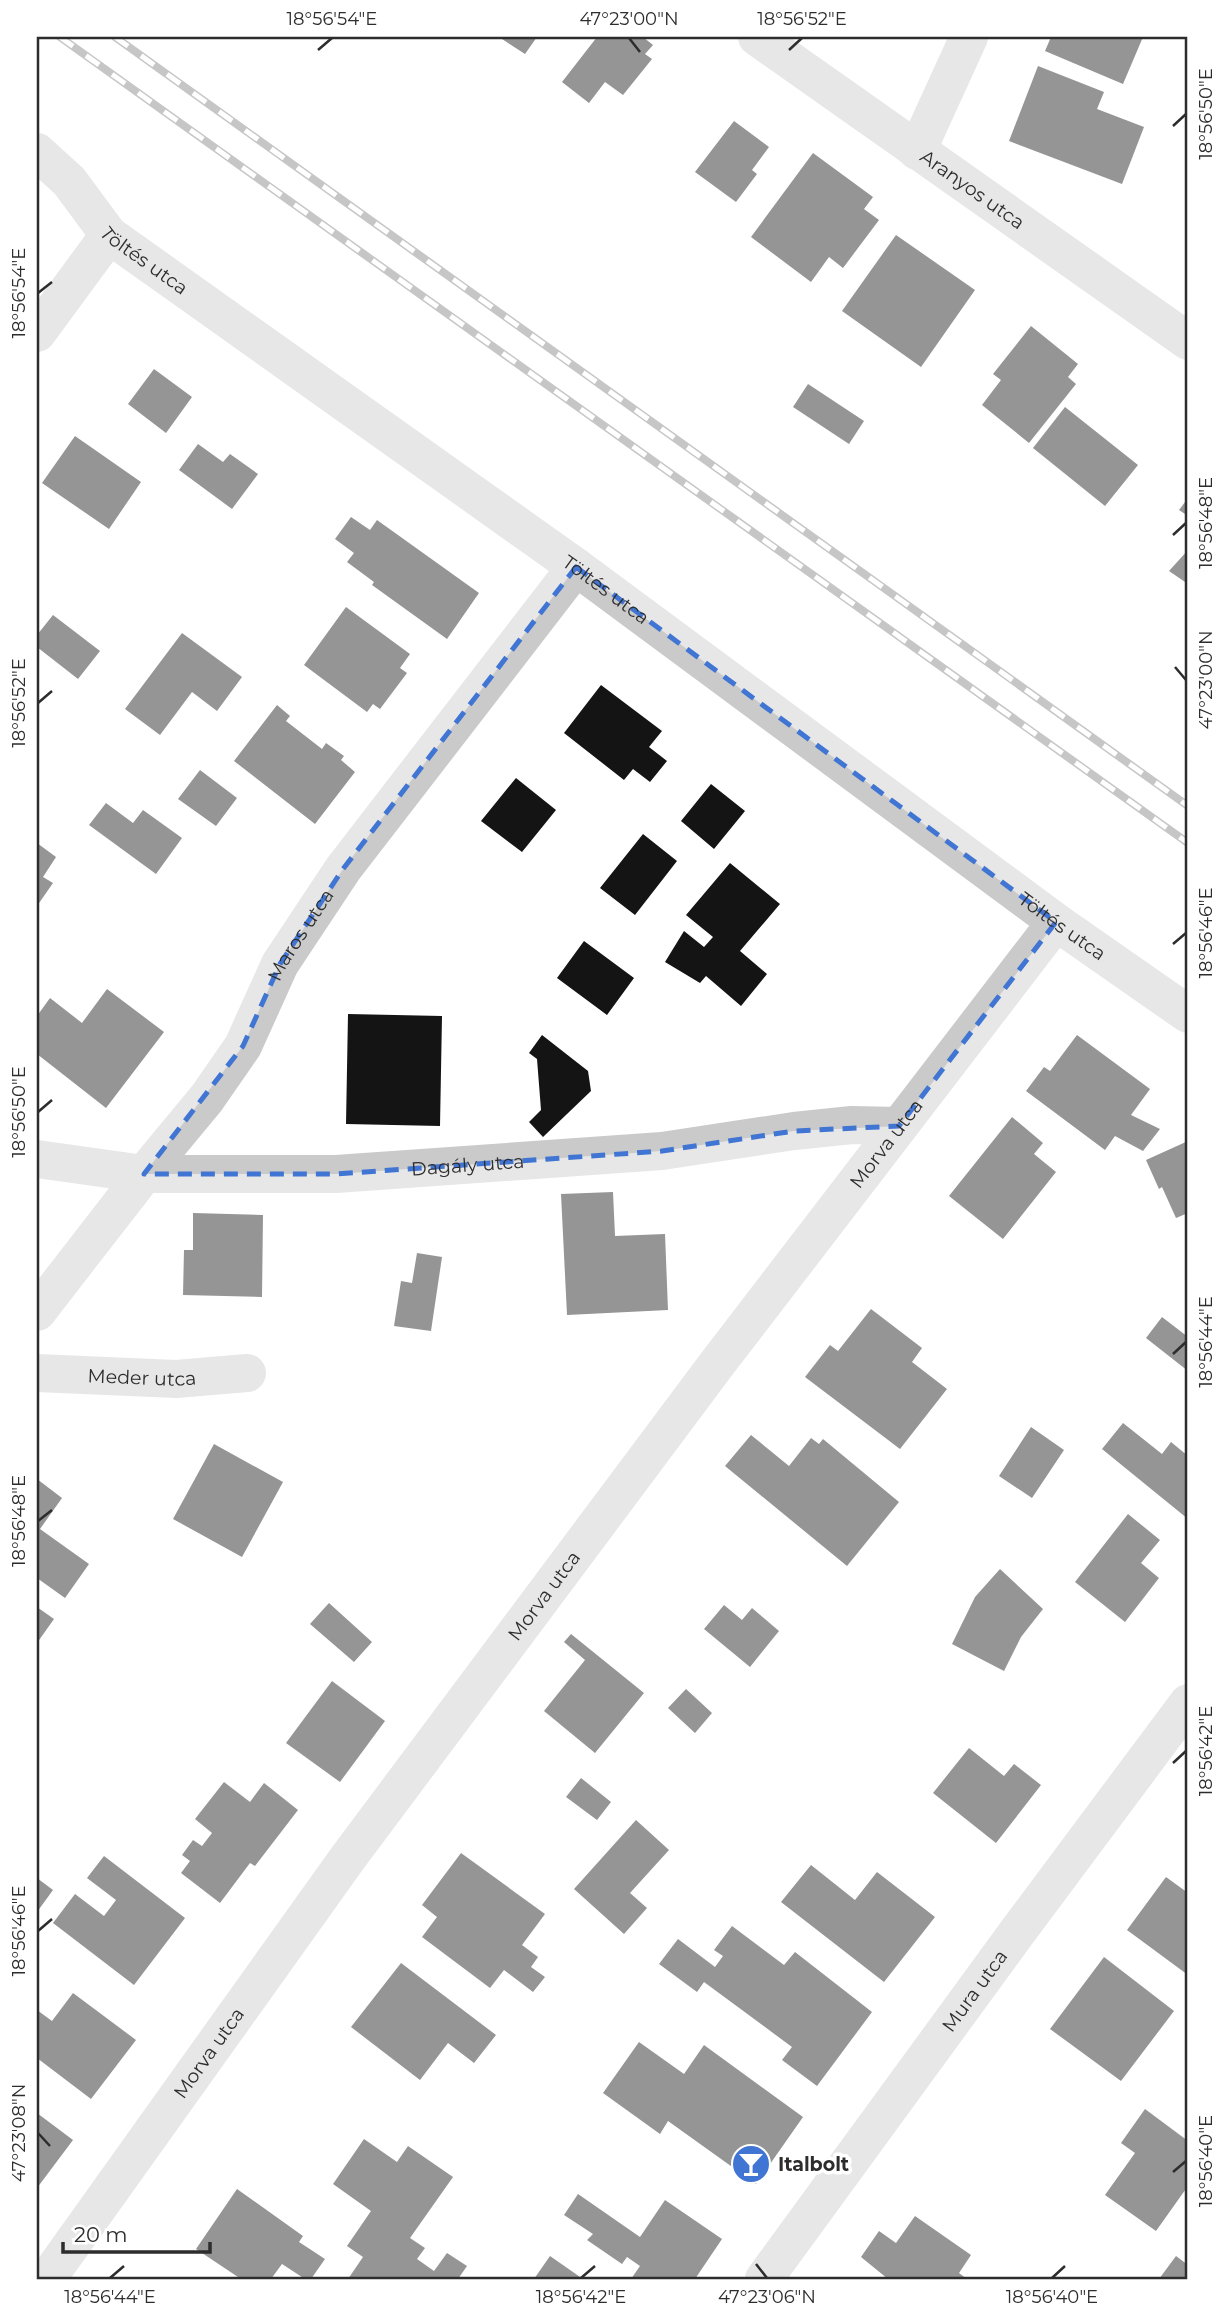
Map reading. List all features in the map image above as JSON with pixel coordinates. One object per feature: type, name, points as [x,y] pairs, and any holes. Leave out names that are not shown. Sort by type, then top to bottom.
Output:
[{"type":"street","name":"Aranyos utca","points":[[757,37],[1188,341]]},
{"type":"street","points":[[917,151],[969,37]]},
{"type":"street","name":"Töltés utca","points":[[37,152],[69,181],[109,235],[576,566],[1056,922],[1188,1014]]},
{"type":"street","points":[[37,333],[109,235]]},
{"type":"street","name":"Maros utca","points":[[37,1312],[207,1098],[243,1046],[280,964],[343,869],[576,566]]},
{"type":"street","name":"Morva utca","points":[[47,2279],[347,1859],[716,1365],[1056,922]]},
{"type":"street","name":"Dagály utca","points":[[37,1159],[144,1174],[350,1173],[662,1151],[852,1125],[900,1126]]},
{"type":"street","name":"Meder utca","points":[[37,1373],[176,1379],[247,1373]]},
{"type":"street","name":"Mura utca","points":[[764,2279],[1188,1703]]},
{"type":"highlighted area","points":[[576,567],[1056,922],[899,1126],[794,1131],[662,1151],[336,1174],[144,1174],[243,1046],[280,964],[343,869]]},
{"type":"building","points":[[499,37],[537,37],[525,54]]},
{"type":"building","points":[[597,37],[643,37],[653,45],[645,54],[652,59],[623,95],[605,82],[589,103],[562,82]]},
{"type":"building","points":[[1051,37],[1143,37],[1123,84],[1045,51]]},
{"type":"building","points":[[1038,66],[1104,92],[1097,109],[1144,127],[1122,184],[1009,141]]},
{"type":"building","points":[[734,121],[769,147],[752,170],[757,174],[736,202],[695,172]]},
{"type":"building","points":[[813,153],[873,197],[864,209],[879,220],[843,268],[829,257],[811,282],[751,237]]},
{"type":"building","points":[[896,235],[975,290],[921,367],[842,311]]},
{"type":"building","points":[[1031,326],[1078,364],[1068,377],[1076,384],[1029,443],[982,405],[1001,380],[993,374]]},
{"type":"building","points":[[154,369],[192,397],[166,433],[128,404]]},
{"type":"building","points":[[808,384],[864,421],[849,444],[793,407]]},
{"type":"building","points":[[1065,407],[1138,465],[1105,506],[1033,448]]},
{"type":"building","points":[[75,436],[141,482],[109,529],[42,483]]},
{"type":"building","points":[[198,444],[223,462],[230,454],[258,474],[232,509],[179,470]]},
{"type":"building","points":[[1188,498],[1188,516],[1179,510]]},
{"type":"building","points":[[351,517],[370,530],[377,520],[479,593],[447,639],[372,585],[374,582],[347,562],[354,553],[335,539]]},
{"type":"building","points":[[1188,550],[1188,584],[1169,571]]},
{"type":"building","points":[[346,607],[410,654],[400,668],[407,673],[380,709],[373,704],[367,712],[304,665]]},
{"type":"building","points":[[53,615],[100,651],[78,679],[37,647],[37,635]]},
{"type":"building","points":[[182,633],[242,677],[217,711],[192,692],[160,735],[125,709]]},
{"type":"building","points":[[601,685],[662,731],[649,747],[667,761],[650,782],[633,769],[624,780],[564,733]]},
{"type":"building","points":[[277,705],[290,716],[286,721],[322,749],[326,743],[344,756],[341,760],[355,772],[315,824],[234,761]]},
{"type":"building","points":[[200,770],[237,798],[216,826],[178,799]]},
{"type":"building","points":[[516,778],[556,810],[522,852],[481,821]]},
{"type":"building","points":[[711,784],[745,811],[714,849],[681,821]]},
{"type":"building","points":[[106,803],[133,823],[143,810],[182,838],[156,874],[89,825]]},
{"type":"building","points":[[643,834],[677,861],[635,915],[600,888]]},
{"type":"building","points":[[37,843],[56,857],[43,877],[53,883],[37,906]]},
{"type":"building","points":[[730,863],[780,904],[740,951],[767,974],[741,1006],[706,976],[700,983],[665,962],[684,931],[704,947],[713,937],[686,915]]},
{"type":"building","points":[[584,941],[634,978],[607,1015],[557,978]]},
{"type":"building","points":[[107,989],[164,1032],[106,1108],[37,1054],[37,1016],[50,998],[82,1023]]},
{"type":"building","points":[[348,1014],[442,1016],[440,1126],[346,1124]]},
{"type":"building","points":[[542,1035],[588,1071],[591,1091],[543,1137],[529,1122],[541,1110],[537,1059],[529,1053]]},
{"type":"building","points":[[1077,1035],[1150,1089],[1131,1115],[1160,1129],[1143,1151],[1115,1136],[1105,1150],[1026,1091],[1044,1067],[1050,1071]]},
{"type":"building","points":[[1012,1117],[1043,1143],[1034,1154],[1056,1172],[1003,1239],[949,1196]]},
{"type":"building","points":[[1188,1141],[1188,1213],[1176,1218],[1146,1160]]},
{"type":"building","points":[[613,1192],[615,1236],[665,1234],[668,1310],[567,1315],[561,1194]]},
{"type":"building","points":[[193,1213],[263,1215],[262,1297],[183,1295],[184,1250],[193,1250]]},
{"type":"building","points":[[417,1253],[442,1257],[431,1331],[394,1326],[401,1281],[412,1283]]},
{"type":"building","points":[[871,1309],[922,1348],[912,1362],[947,1389],[900,1449],[805,1377],[830,1345],[838,1351]]},
{"type":"building","points":[[1162,1317],[1188,1337],[1188,1371],[1146,1338]]},
{"type":"building","points":[[1123,1423],[1162,1454],[1171,1442],[1188,1456],[1188,1519],[1102,1449]]},
{"type":"building","points":[[1031,1427],[1064,1450],[1032,1498],[999,1476]]},
{"type":"building","points":[[751,1435],[789,1466],[811,1438],[819,1444],[823,1439],[899,1502],[847,1566],[725,1466]]},
{"type":"building","points":[[214,1444],[283,1482],[242,1557],[173,1519]]},
{"type":"building","points":[[37,1479],[62,1498],[40,1529],[89,1564],[65,1598],[37,1578]]},
{"type":"building","points":[[1128,1514],[1160,1540],[1141,1563],[1159,1578],[1125,1622],[1075,1582]]},
{"type":"building","points":[[1000,1569],[1043,1609],[1021,1637],[1004,1671],[952,1644],[975,1597]]},
{"type":"building","points":[[329,1603],[372,1642],[354,1662],[310,1624]]},
{"type":"building","points":[[724,1605],[742,1620],[752,1608],[779,1631],[750,1667],[704,1629]]},
{"type":"building","points":[[37,1607],[54,1619],[37,1643]]},
{"type":"building","points":[[571,1634],[644,1693],[595,1753],[544,1711],[585,1660],[564,1642]]},
{"type":"building","points":[[332,1681],[385,1721],[340,1782],[286,1743]]},
{"type":"building","points":[[686,1689],[712,1713],[695,1733],[668,1708]]},
{"type":"building","points":[[969,1748],[1004,1776],[1014,1764],[1041,1785],[996,1843],[933,1793]]},
{"type":"building","points":[[581,1778],[611,1802],[597,1820],[566,1797]]},
{"type":"building","points":[[224,1782],[250,1802],[264,1783],[298,1810],[255,1866],[250,1863],[220,1903],[181,1873],[190,1861],[182,1855],[193,1840],[202,1846],[212,1833],[195,1819]]},
{"type":"building","points":[[636,1820],[669,1850],[630,1893],[647,1908],[624,1934],[574,1889]]},
{"type":"building","points":[[461,1853],[545,1914],[522,1945],[538,1957],[531,1967],[545,1977],[533,1992],[504,1970],[490,1988],[422,1937],[437,1917],[422,1905]]},
{"type":"building","points":[[104,1856],[185,1918],[134,1985],[53,1923],[75,1894],[104,1916],[116,1900],[87,1878]]},
{"type":"building","points":[[811,1865],[855,1900],[877,1872],[935,1917],[884,1982],[781,1902]]},
{"type":"building","points":[[1166,1877],[1188,1893],[1188,1975],[1127,1930]]},
{"type":"building","points":[[37,1878],[53,1890],[37,1912]]},
{"type":"building","points":[[732,1926],[784,1965],[795,1952],[872,2012],[817,2086],[782,2060],[792,2047],[704,1982],[697,1992],[659,1964],[678,1939],[715,1967],[723,1956],[714,1950]]},
{"type":"building","points":[[1104,1957],[1174,2011],[1121,2081],[1050,2029]]},
{"type":"building","points":[[401,1963],[496,2035],[474,2063],[448,2043],[420,2080],[351,2027]]},
{"type":"building","points":[[73,1993],[136,2040],[91,2099],[37,2058],[37,2010],[52,2021]]},
{"type":"building","points":[[639,2042],[684,2074],[704,2045],[803,2117],[756,2184],[668,2121],[660,2134],[603,2093]]},
{"type":"building","points":[[1145,2109],[1188,2141],[1188,2186],[1156,2231],[1105,2195],[1135,2153],[1121,2143]]},
{"type":"building","points":[[37,2113],[73,2140],[37,2188]]},
{"type":"building","points":[[364,2139],[397,2162],[408,2146],[453,2177],[410,2238],[425,2248],[417,2259],[434,2271],[447,2253],[467,2266],[458,2279],[348,2279],[363,2257],[347,2246],[371,2211],[333,2184]]},
{"type":"building","points":[[237,2189],[303,2236],[299,2242],[325,2259],[311,2279],[305,2279],[282,2264],[271,2279],[241,2279],[196,2249]]},
{"type":"building","points":[[578,2194],[640,2237],[665,2200],[722,2239],[695,2279],[631,2279],[640,2266],[627,2257],[622,2264],[587,2240],[593,2234],[564,2215]]},
{"type":"building","points":[[915,2216],[971,2255],[959,2273],[967,2279],[888,2279],[861,2257],[879,2231],[896,2243]]},
{"type":"building","points":[[550,2256],[583,2279],[534,2279]]},
{"type":"building","points":[[1176,2256],[1188,2265],[1188,2279],[1159,2279]]},
{"type":"railway","points":[[60,37],[1188,843]]},
{"type":"railway","points":[[115,37],[1188,806]]},
{"type":"place","name":"Italbolt","points":[[751,2164]]}]
